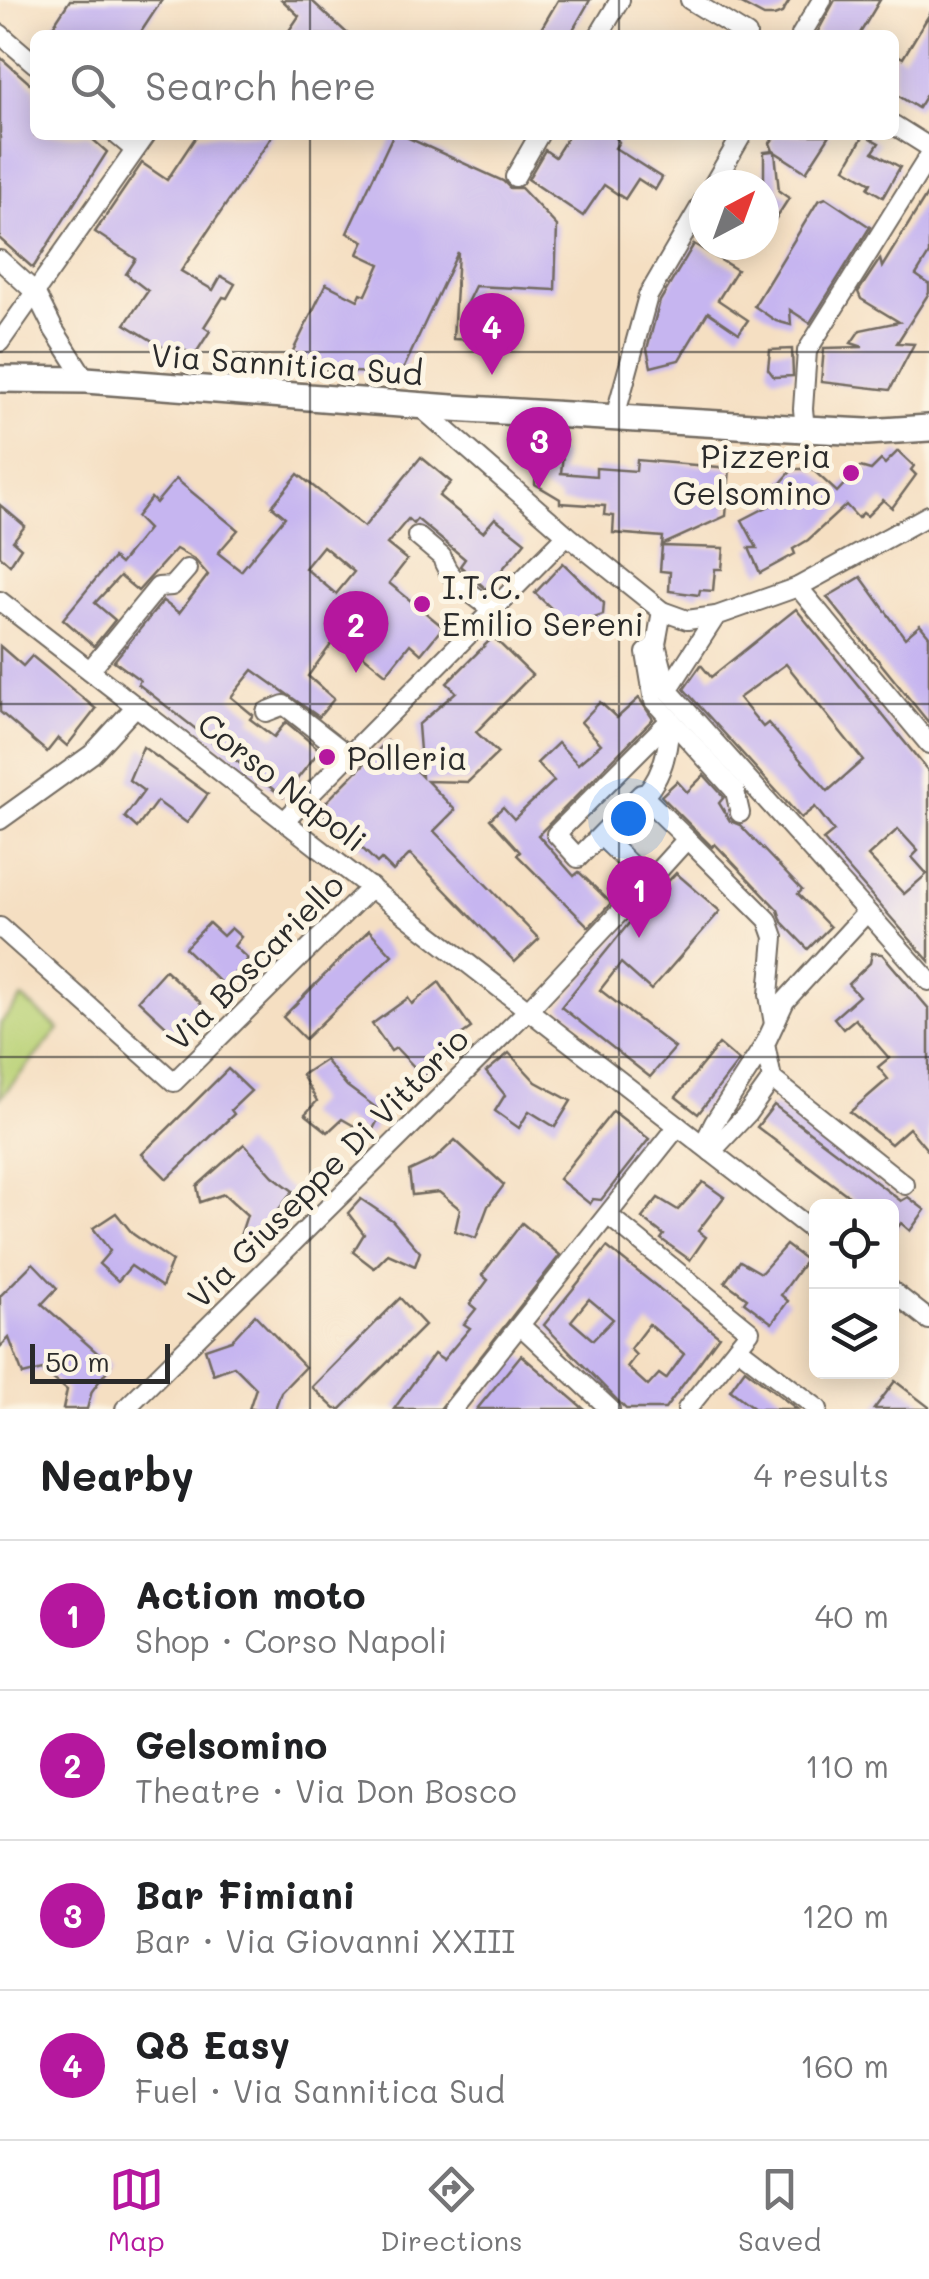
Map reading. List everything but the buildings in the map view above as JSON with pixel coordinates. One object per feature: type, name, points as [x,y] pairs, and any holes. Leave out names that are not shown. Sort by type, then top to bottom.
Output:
[{"type":"main road","name":"Via Sannitica Sud","points":[[0,379],[86,380],[419,406],[805,429],[867,432],[929,428]]},
{"type":"street","points":[[602,30],[620,0]]},
{"type":"street","points":[[690,0],[739,30]]},
{"type":"street","points":[[803,30],[822,0]]},
{"type":"street","points":[[0,34],[30,60]]},
{"type":"street","points":[[899,128],[929,147]]},
{"type":"street","points":[[515,177],[537,140]]},
{"type":"street","points":[[722,170],[739,140]]},
{"type":"street","points":[[0,342],[141,143]]},
{"type":"street","points":[[805,429],[806,351],[929,156]]},
{"type":"street","points":[[615,417],[648,296],[689,226]]},
{"type":"street","points":[[0,260],[36,292],[54,330],[86,380]]},
{"type":"street","points":[[419,406],[567,535],[662,611],[687,620],[716,616],[798,587],[929,515]]},
{"type":"street","points":[[285,820],[567,535]]},
{"type":"street","points":[[417,536],[442,557],[445,568],[454,577],[494,612]]},
{"type":"street","points":[[90,670],[158,587],[172,586],[187,568]]},
{"type":"street","points":[[798,587],[929,744]]},
{"type":"street","name":"Corso Napoli","points":[[0,601],[809,1227]]},
{"type":"street","points":[[662,611],[656,644],[668,690],[929,981]]},
{"type":"street","points":[[668,690],[716,616]]},
{"type":"street","points":[[656,644],[646,653],[654,700],[735,791],[740,814]]},
{"type":"street","points":[[266,712],[284,705],[348,755]]},
{"type":"street","points":[[0,820],[92,754],[136,706]]},
{"type":"street","points":[[644,796],[653,787],[669,746],[670,720]]},
{"type":"street","points":[[670,720],[556,834],[578,858],[641,794],[644,796],[768,920],[774,937],[769,995],[774,1025]]},
{"type":"street","points":[[601,836],[648,882]]},
{"type":"street","points":[[529,1009],[687,839]]},
{"type":"street","name":"Via Boscariello","points":[[0,927],[174,1082],[371,887]]},
{"type":"street","points":[[707,1149],[714,1123],[765,1044],[785,1001],[867,912]]},
{"type":"street","name":"Via Giuseppe Di Vittorio","points":[[125,1409],[529,1009]]},
{"type":"street","points":[[765,1044],[772,1079],[905,1185]]},
{"type":"street","points":[[707,1149],[746,1114],[772,1079]]},
{"type":"street","points":[[453,1409],[678,1126]]},
{"type":"street","points":[[609,1216],[750,1331],[687,1409]]},
{"type":"street","points":[[899,1295],[927,1315]]},
{"type":"street","points":[[521,1326],[610,1409]]},
{"type":"street","points":[[737,1347],[818,1409]]},
{"type":"green space","points":[[22,998],[59,1029],[0,1098],[0,1024]]},
{"type":"place","name":"Q8 Easy","points":[[492,375]]},
{"type":"place","name":"Pizzeria Gelsomino","points":[[851,473]]},
{"type":"place","name":"Bar Fimiani","points":[[539,489]]},
{"type":"place","name":"I.T.C. Emilio Sereni","points":[[422,604]]},
{"type":"place","name":"Gelsomino","points":[[356,673]]},
{"type":"place","name":"Polleria","points":[[327,757]]},
{"type":"place","name":"Action moto","points":[[639,938]]}]
